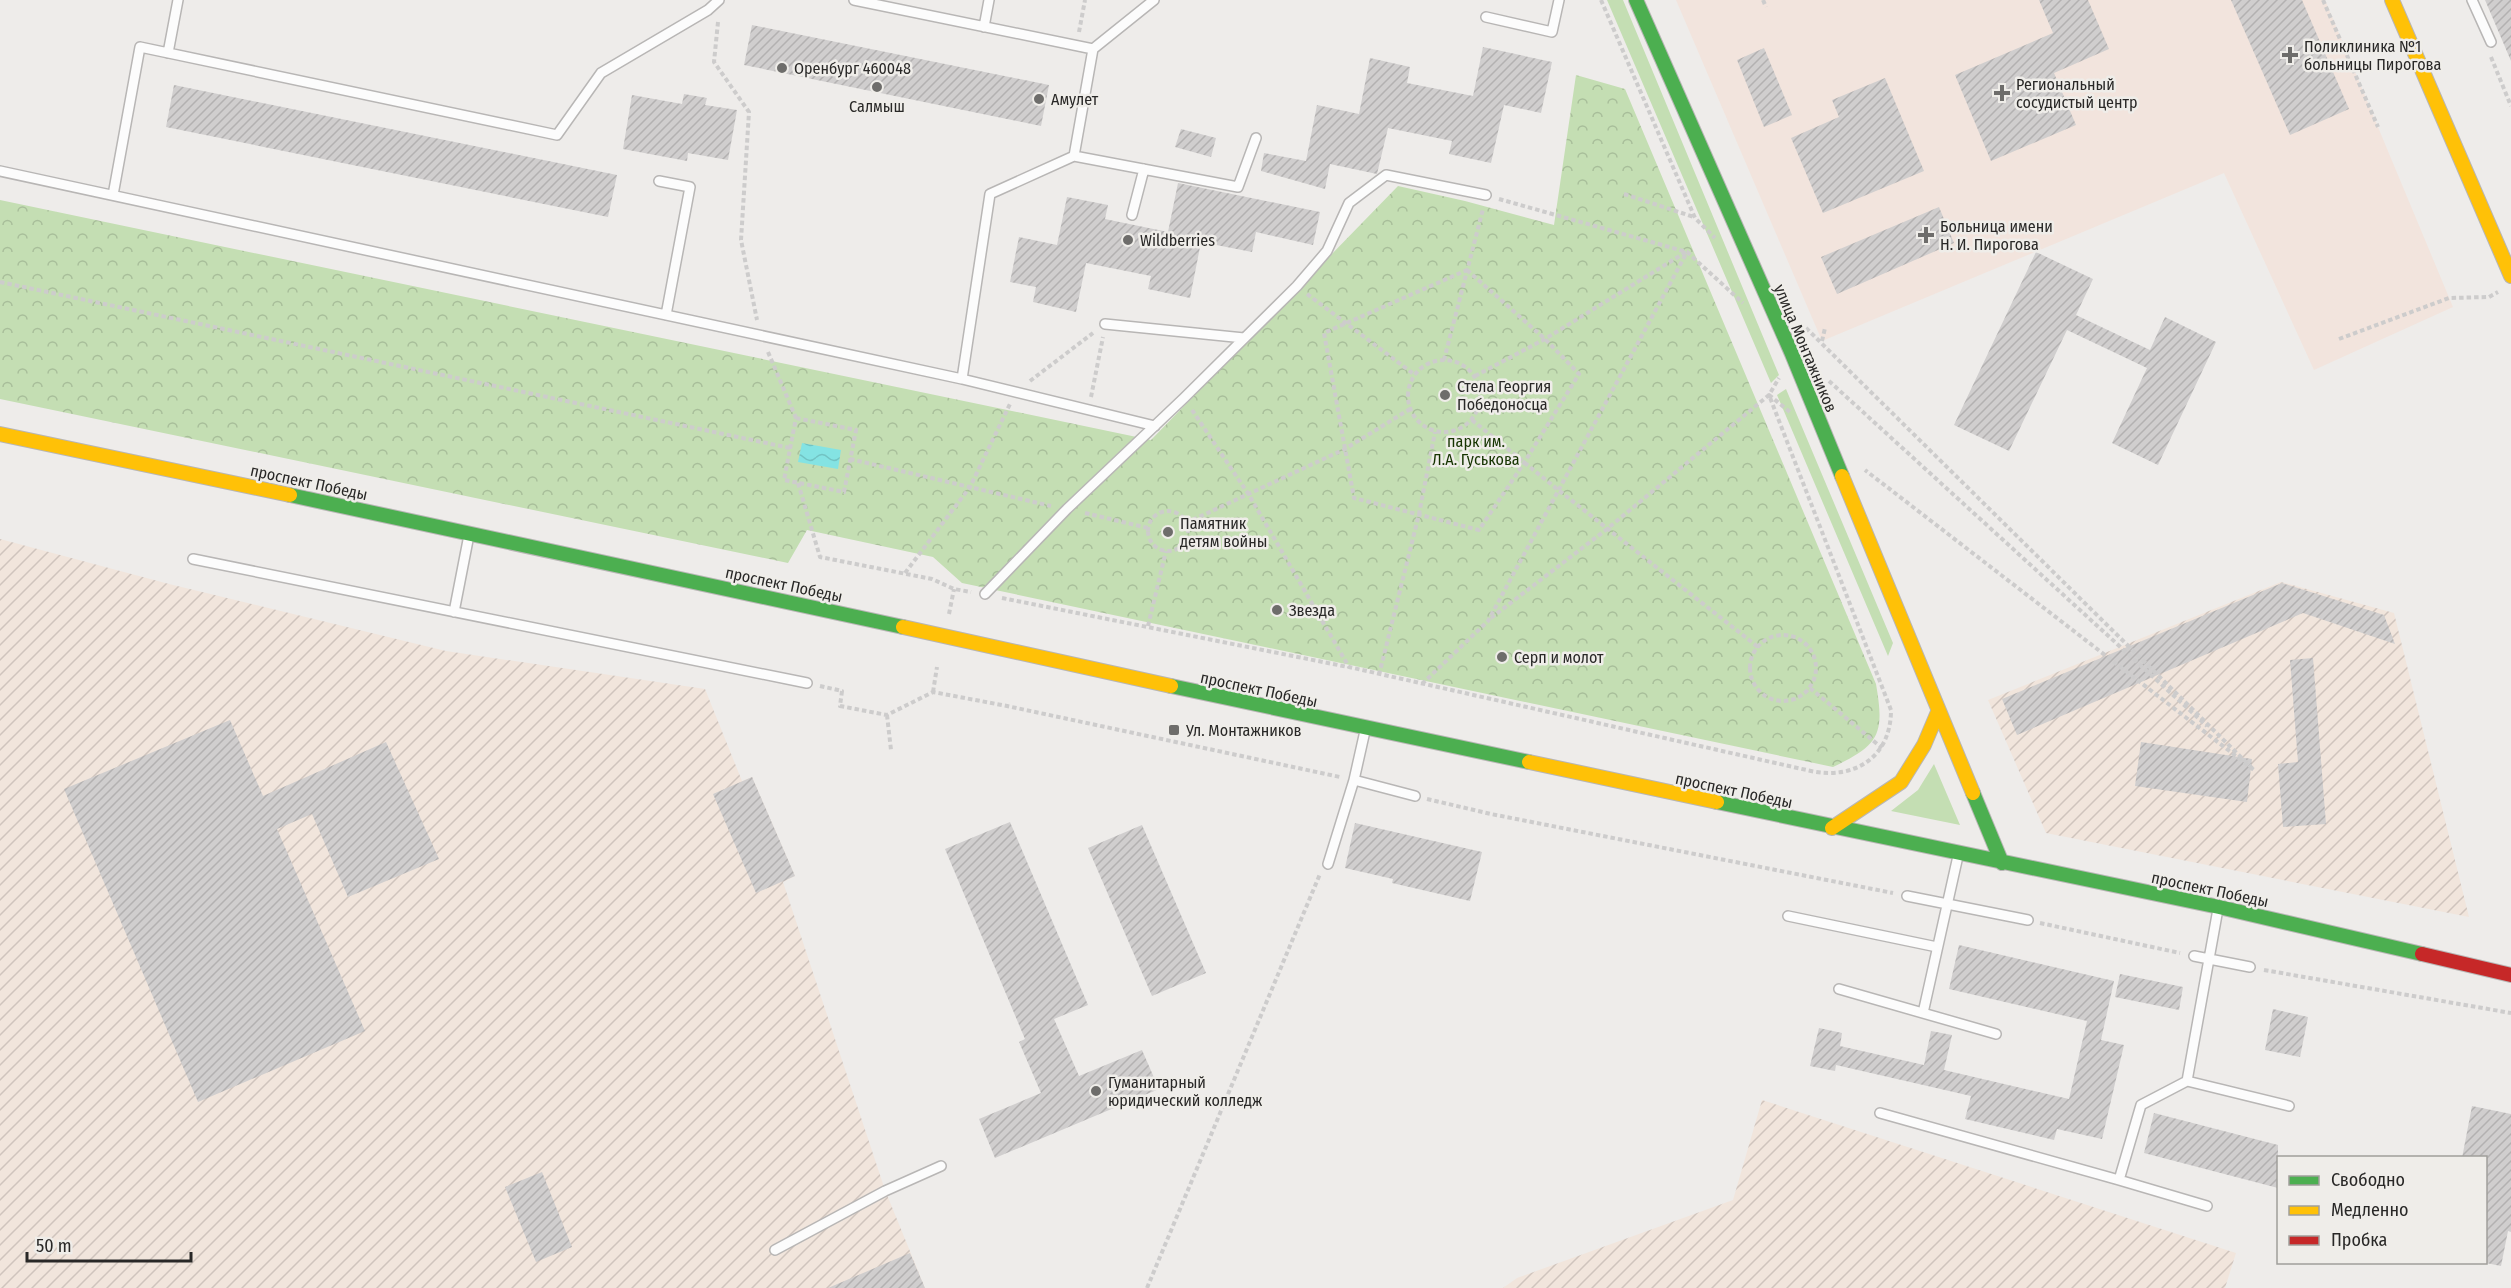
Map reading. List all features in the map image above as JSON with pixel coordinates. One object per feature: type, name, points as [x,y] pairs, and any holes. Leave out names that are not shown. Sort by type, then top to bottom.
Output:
[{"type":"main road","name":"улица Монтажников","points":[[1636,0],[1792,354],[2002,863]]},
{"type":"main road","points":[[2392,0],[2511,276]]},
{"type":"main road","name":"проспект Победы","points":[[0,434],[470,533],[1832,828],[2219,907],[2508,975]]},
{"type":"main road","points":[[1832,828],[1901,782],[1924,745],[1938,712]]},
{"type":"lane","points":[[168,53],[178,0]]},
{"type":"lane","points":[[113,195],[140,47],[557,135],[601,73],[708,10],[718,0]]},
{"type":"lane","points":[[854,0],[1093,49]]},
{"type":"lane","points":[[984,27],[989,0]]},
{"type":"lane","points":[[1074,156],[1093,49],[1154,0]]},
{"type":"lane","points":[[1486,17],[1552,32],[1560,0]]},
{"type":"lane","points":[[2472,0],[2491,42]]},
{"type":"lane","points":[[962,380],[990,194],[1074,156],[1238,187],[1256,138]]},
{"type":"lane","points":[[1132,215],[1144,169]]},
{"type":"lane","points":[[0,171],[962,380],[1155,426]]},
{"type":"lane","points":[[986,594],[1067,509],[1297,286],[1327,250],[1348,203],[1386,176],[1486,195]]},
{"type":"lane","points":[[659,181],[690,187],[666,315]]},
{"type":"lane","points":[[1105,324],[1245,338]]},
{"type":"lane","points":[[454,612],[470,533]]},
{"type":"lane","points":[[193,559],[807,683]]},
{"type":"lane","points":[[1328,864],[1354,780],[1366,728]]},
{"type":"lane","points":[[1354,780],[1415,796]]},
{"type":"lane","points":[[1923,1013],[1958,853]]},
{"type":"lane","points":[[1907,896],[2028,920]]},
{"type":"lane","points":[[2187,1081],[2219,907]]},
{"type":"lane","points":[[1788,916],[1937,947]]},
{"type":"lane","points":[[2194,956],[2250,967]]},
{"type":"lane","points":[[1839,989],[1996,1034]]},
{"type":"lane","points":[[2119,1180],[2141,1105],[2187,1081],[2289,1106]]},
{"type":"lane","points":[[1880,1113],[2207,1206]]},
{"type":"lane","points":[[775,1250],[885,1191],[941,1166]]},
{"type":"path","points":[[1076,45],[1085,0]]},
{"type":"path","points":[[1601,0],[1695,218],[1720,243]]},
{"type":"path","points":[[1762,0],[1766,8]]},
{"type":"path","points":[[2323,0],[2378,127]]},
{"type":"path","points":[[718,18],[714,62],[749,112],[741,240],[761,336],[796,418],[784,480],[844,492],[856,430],[796,418]]},
{"type":"path","points":[[2491,42],[2491,60],[2511,106]]},
{"type":"path","points":[[1624,194],[1695,218]]},
{"type":"path","points":[[1444,360],[1486,195],[1687,252],[1748,308]]},
{"type":"path","points":[[1475,376],[1545,339],[1687,252]]},
{"type":"path","points":[[1488,621],[1557,489],[1687,252]]},
{"type":"path","points":[[1467,270],[1545,339],[1579,374],[1479,530],[1354,498],[1324,333],[1467,270]]},
{"type":"path","points":[[0,282],[790,448]]},
{"type":"path","points":[[1297,286],[1415,375]]},
{"type":"path","points":[[2339,339],[2449,298],[2489,297],[2504,290]]},
{"type":"path","points":[[905,573],[970,487],[1016,392],[1105,324]]},
{"type":"path","points":[[1089,410],[1105,324]]},
{"type":"path","points":[[1805,326],[2254,770]]},
{"type":"path","points":[[1422,684],[1488,621],[1607,529],[1769,395],[1792,354],[1822,340],[1825,328]]},
{"type":"path","points":[[1444,360],[1462,364],[1475,376],[1481,394],[1480,403],[1472,420],[1455,431],[1435,432],[1420,423],[1410,409],[1408,392],[1415,375],[1428,364],[1444,360]]},
{"type":"path","points":[[1827,379],[2254,770]]},
{"type":"path","points":[[1769,395],[1797,417]]},
{"type":"path","points":[[798,483],[820,557],[932,579],[954,589],[1348,667],[1828,774],[1844,773],[1863,763],[1882,748],[1891,728],[1891,710],[1769,395]]},
{"type":"path","points":[[1184,398],[1249,495],[1348,667]]},
{"type":"path","points":[[1186,523],[1345,449],[1410,409]]},
{"type":"path","points":[[1472,420],[1758,647]]},
{"type":"path","points":[[1379,675],[1419,514],[1435,432]]},
{"type":"path","points":[[850,459],[1148,528]]},
{"type":"path","points":[[1862,467],[2254,770]]},
{"type":"path","points":[[1166,511],[1178,514],[1186,523],[1188,529],[1186,541],[1177,549],[1166,551],[1152,543],[1148,528],[1154,517],[1166,511]]},
{"type":"path","points":[[1148,626],[1166,551]]},
{"type":"path","points":[[949,616],[954,589]]},
{"type":"path","points":[[1777,636],[1799,639],[1808,646],[1814,656],[1816,667],[1815,678],[1810,688],[1793,700],[1772,699],[1763,694],[1755,686],[1750,666],[1758,647],[1767,639],[1777,636]]},
{"type":"path","points":[[933,692],[938,667]]},
{"type":"path","points":[[807,683],[843,691],[840,706],[887,715],[933,692],[1354,780]]},
{"type":"path","points":[[1810,688],[1882,748]]},
{"type":"path","points":[[887,715],[891,750]]},
{"type":"path","points":[[1415,796],[1491,814],[1907,896]]},
{"type":"path","points":[[1147,1288],[1320,874],[1328,864]]},
{"type":"path","points":[[2028,920],[2194,956]]},
{"type":"path","points":[[2250,967],[2511,1013]]},
{"type":"shaded area","name":"Больница имени Н. И. Пирогова","points":[[1676,0],[2325,0],[2453,307],[2314,370],[2224,173],[1822,341]]},
{"type":"shaded area","points":[[0,539],[169,584],[446,651],[705,689],[742,781],[752,777],[795,876],[783,882],[885,1190],[925,1288],[0,1288]]},
{"type":"shaded area","points":[[2281,582],[2394,613],[2469,917],[2046,833],[1988,700]]},
{"type":"shaded area","points":[[1762,1100],[2236,1253],[2225,1288],[1503,1288],[1517,1278],[1733,1200]]},
{"type":"green space","points":[[1607,0],[1623,0],[1779,375],[1771,383]]},
{"type":"green space","name":"парк им. Л.А. Гуськова","points":[[1576,75],[1625,89],[1876,684],[1880,715],[1875,736],[1860,752],[1833,767],[962,583],[933,557],[807,530],[788,563],[0,399],[0,200],[1151,440],[1398,186],[1554,225]]},
{"type":"green space","points":[[1786,389],[1893,643],[1888,656],[1777,395]]},
{"type":"green space","points":[[1934,764],[1960,825],[1891,811],[1918,790]]},
{"type":"water","points":[[802,443],[841,450],[838,469],[798,462]]},
{"type":"building","points":[[2039,0],[2088,0],[2109,49],[2054,73],[2076,125],[1991,161],[1955,75],[2053,33]]},
{"type":"building","name":"Поликлиника №1 больницы Пирогова","points":[[2231,0],[2302,0],[2349,109],[2290,135]]},
{"type":"building","points":[[2485,0],[2511,0],[2511,61]]},
{"type":"building","points":[[752,25],[1049,85],[1041,126],[744,65]]},
{"type":"building","points":[[1483,47],[1552,62],[1541,113],[1504,105],[1491,163],[1449,154],[1452,141],[1388,128],[1377,174],[1330,164],[1325,189],[1261,171],[1264,153],[1306,161],[1317,105],[1359,114],[1370,58],[1410,67],[1407,83],[1473,96]]},
{"type":"building","points":[[1764,48],[1792,115],[1764,127],[1737,60]]},
{"type":"building","points":[[1885,78],[1924,171],[1823,213],[1791,138],[1839,117],[1832,100]]},
{"type":"building","points":[[174,85],[617,175],[608,217],[166,127]]},
{"type":"building","points":[[684,94],[707,98],[705,105],[737,110],[728,160],[688,153],[687,161],[623,149],[632,95],[682,104]]},
{"type":"building","points":[[1181,129],[1216,138],[1211,157],[1175,147]]},
{"type":"building","points":[[1178,183],[1320,212],[1313,245],[1256,232],[1252,252],[1201,242],[1190,298],[1148,289],[1151,276],[1086,263],[1076,312],[1033,302],[1036,287],[1010,282],[1019,237],[1057,245],[1067,197],[1108,205],[1105,219],[1168,232]]},
{"type":"building","points":[[1939,207],[1954,243],[1837,294],[1821,257]]},
{"type":"building","points":[[2036,252],[2093,279],[2076,315],[2150,350],[2165,317],[2216,342],[2158,465],[2112,443],[2147,368],[2067,330],[2009,451],[1954,425]]},
{"type":"building","points":[[2282,583],[2384,615],[2395,644],[2303,613],[2017,735],[2002,699]]},
{"type":"building","points":[[2313,658],[2326,824],[2283,827],[2278,764],[2298,762],[2290,660]]},
{"type":"building","points":[[230,720],[263,796],[386,742],[439,859],[348,897],[312,814],[277,829],[365,1031],[198,1102],[64,789]]},
{"type":"building","points":[[2141,742],[2252,759],[2247,802],[2135,786]]},
{"type":"building","points":[[752,777],[795,876],[756,893],[713,794]]},
{"type":"building","points":[[1010,822],[1088,1005],[1054,1019],[1079,1076],[1142,1050],[1159,1089],[995,1158],[979,1119],[1041,1093],[1019,1042],[1025,1039],[945,849]]},
{"type":"building","points":[[1355,823],[1482,852],[1470,901],[1392,883],[1393,879],[1345,868]]},
{"type":"building","points":[[1142,825],[1206,973],[1152,996],[1088,848]]},
{"type":"building","points":[[1959,945],[2114,981],[2101,1040],[2124,1045],[2102,1139],[2057,1129],[2054,1140],[1965,1119],[1971,1096],[1836,1065],[1835,1071],[1810,1066],[1819,1028],[1842,1033],[1840,1046],[1924,1065],[1931,1031],[1952,1035],[1944,1070],[2069,1099],[2087,1021],[1949,989]]},
{"type":"building","points":[[2120,974],[2183,987],[2179,1010],[2115,997]]},
{"type":"building","points":[[2273,1009],[2308,1017],[2300,1057],[2265,1050]]},
{"type":"building","points":[[2472,1106],[2511,1114],[2511,1232],[2508,1231],[2501,1266],[2487,1263],[2487,1156],[2462,1156]]},
{"type":"building","points":[[2154,1113],[2278,1145],[2277,1188],[2144,1153]]},
{"type":"building","points":[[542,1172],[572,1247],[536,1262],[505,1187]]},
{"type":"building","points":[[910,1253],[925,1288],[828,1288]]},
{"type":"traffic: fast","points":[[1636,0],[1792,354],[1842,476]]},
{"type":"traffic: fast","points":[[290,495],[903,627]]},
{"type":"traffic: fast","points":[[1171,686],[1529,762]]},
{"type":"traffic: fast","points":[[1973,793],[2002,863]]},
{"type":"traffic: fast","points":[[1717,802],[2219,907],[2422,954]]},
{"type":"traffic: slow","points":[[2392,0],[2511,276]]},
{"type":"traffic: slow","points":[[0,434],[290,495]]},
{"type":"traffic: slow","points":[[1842,476],[1973,793]]},
{"type":"traffic: slow","points":[[903,627],[1171,686]]},
{"type":"traffic: slow","points":[[1832,828],[1901,782],[1924,745],[1938,712]]},
{"type":"traffic: slow","points":[[1529,762],[1717,802]]},
{"type":"traffic: jam","points":[[2422,954],[2511,975]]},
{"type":"place","name":"Поликлиника №1 больницы Пирогова","points":[[2290,55]]},
{"type":"place","name":"Оренбург 460048","points":[[782,68]]},
{"type":"place","name":"Салмыш","points":[[877,87]]},
{"type":"place","name":"Региональный сосудистый центр","points":[[2002,93]]},
{"type":"place","name":"Амулет","points":[[1039,99]]},
{"type":"place","name":"Больница имени Н. И. Пирогова","points":[[1926,235]]},
{"type":"place","name":"Wildberries","points":[[1128,240]]},
{"type":"place","name":"Стела Георгия Победоносца","points":[[1445,395]]},
{"type":"place","name":"Памятник детям войны","points":[[1168,532]]},
{"type":"place","name":"Звезда","points":[[1277,610]]},
{"type":"place","name":"Серп и молот","points":[[1502,657]]},
{"type":"place","name":"Ул. Монтажников","points":[[1174,730]]},
{"type":"place","name":"Гуманитарный юридический колледж","points":[[1096,1091]]}]
